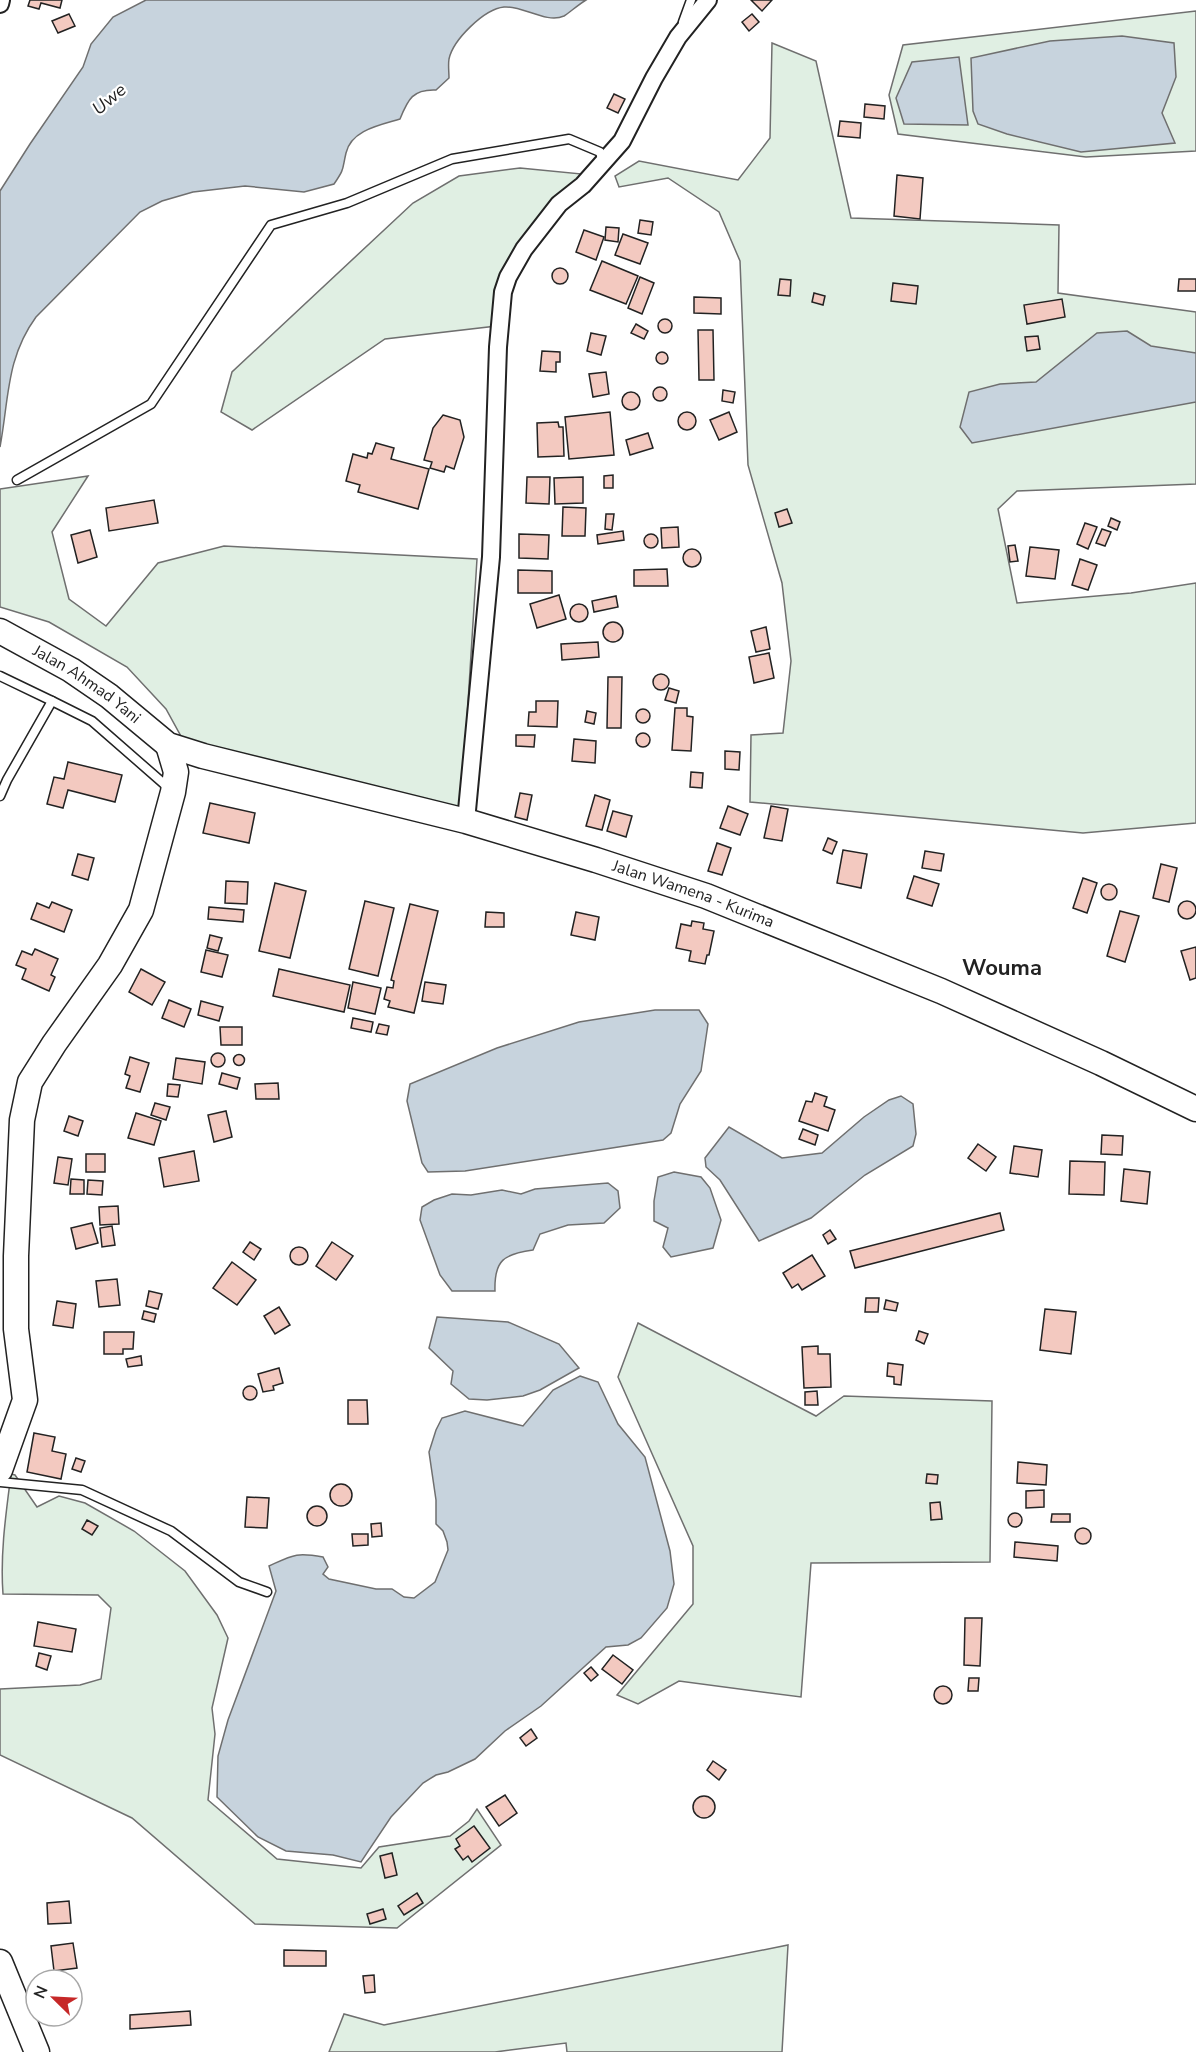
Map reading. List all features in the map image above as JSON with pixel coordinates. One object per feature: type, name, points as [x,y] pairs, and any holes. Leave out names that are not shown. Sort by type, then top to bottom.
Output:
[{"type":"main road","name":"Jalan Ahmad Yani","points":[[4,633],[71,670],[109,696],[168,745]]},
{"type":"main road","name":"Jalan Wamena - Kurima","points":[[168,745],[203,756],[466,821],[706,896],[940,991],[1101,1063],[1196,1109]]},
{"type":"main road","points":[[0,1470],[25,1400],[16,1329],[16,1256],[22,1120],[30,1082],[110,965],[141,909],[173,792],[176,772],[168,745]]},
{"type":"main road","points":[[0,1962],[37,2052]]},
{"type":"street","points":[[466,821],[491,557],[498,347],[503,292],[508,277],[524,249],[559,204],[583,185],[622,141],[678,37],[708,0]]},
{"type":"lane","points":[[678,37],[691,0]]},
{"type":"lane","points":[[17,480],[151,404],[271,225],[347,203],[452,159],[569,139],[600,152],[603,163]]},
{"type":"lane","points":[[0,676],[92,722],[173,792]]},
{"type":"lane","points":[[0,796],[52,701]]},
{"type":"lane","points":[[0,1482],[82,1490],[171,1531],[238,1582],[267,1592]]},
{"type":"green space","points":[[1196,11],[1196,151],[1086,157],[898,134],[889,95],[903,45]]},
{"type":"green space","points":[[772,43],[816,61],[851,218],[1059,225],[1058,293],[1196,312],[1196,484],[1017,491],[998,509],[1017,603],[1131,593],[1196,583],[1196,823],[1083,833],[750,802],[751,735],[783,733],[791,661],[782,583],[748,465],[740,261],[719,212],[668,178],[619,187],[615,176],[639,161],[738,180],[770,138]]},
{"type":"green space","points":[[520,168],[582,174],[555,203],[511,269],[505,325],[385,339],[252,430],[221,412],[232,372],[413,203],[459,176]]},
{"type":"green space","points":[[88,476],[52,532],[69,599],[106,626],[158,563],[224,546],[477,559],[461,814],[182,738],[166,709],[127,667],[49,622],[0,607],[0,489]]},
{"type":"green space","points":[[638,1323],[816,1416],[844,1396],[992,1401],[990,1562],[811,1563],[801,1697],[679,1681],[638,1704],[617,1695],[693,1604],[693,1546],[618,1377]]},
{"type":"green space","points":[[11,1474],[15,1475],[37,1507],[59,1496],[85,1503],[134,1531],[185,1571],[217,1615],[228,1638],[212,1708],[215,1734],[208,1800],[277,1859],[361,1868],[379,1847],[450,1836],[469,1821],[477,1809],[501,1845],[397,1928],[255,1924],[132,1818],[0,1755],[0,1689],[80,1685],[101,1679],[111,1608],[98,1595],[3,1594],[5,1519]]},
{"type":"green space","points":[[788,1945],[782,2052],[567,2052],[566,2043],[495,2052],[329,2052],[344,2014],[384,2025]]},
{"type":"water","name":"Uwe","points":[[146,0],[586,0],[564,16],[557,18],[504,7],[479,19],[456,43],[449,61],[449,78],[436,90],[422,91],[412,97],[400,119],[375,126],[354,139],[346,153],[342,172],[334,184],[304,192],[245,186],[193,192],[162,201],[140,212],[36,317],[26,332],[10,379],[0,447],[0,191],[83,67],[91,44],[113,17]]},
{"type":"water","points":[[1122,36],[1174,43],[1176,77],[1162,113],[1175,143],[1081,152],[1007,134],[978,124],[973,111],[971,58],[1050,41]]},
{"type":"water","points":[[959,57],[968,125],[904,124],[896,98],[912,62]]},
{"type":"water","points":[[1127,331],[1151,346],[1196,353],[1196,402],[972,443],[960,427],[969,392],[1000,384],[1036,382],[1097,333]]},
{"type":"water","points":[[655,1010],[699,1010],[708,1024],[701,1071],[680,1104],[671,1133],[663,1140],[465,1171],[428,1172],[422,1163],[407,1101],[410,1084],[497,1048],[579,1022]]},
{"type":"water","points":[[901,1096],[913,1104],[916,1134],[913,1146],[865,1175],[811,1218],[759,1241],[720,1180],[706,1167],[705,1158],[729,1127],[782,1158],[822,1153],[864,1117],[889,1100]]},
{"type":"water","points":[[674,1172],[701,1177],[710,1188],[721,1220],[713,1248],[671,1257],[663,1247],[668,1228],[654,1221],[654,1201],[658,1177]]},
{"type":"water","points":[[608,1183],[618,1191],[620,1208],[604,1223],[568,1225],[540,1234],[533,1250],[508,1257],[499,1265],[496,1272],[495,1291],[452,1291],[440,1275],[420,1220],[422,1207],[452,1194],[471,1195],[502,1190],[521,1194],[535,1189]]},
{"type":"water","points":[[437,1317],[508,1322],[559,1344],[579,1368],[540,1390],[523,1396],[487,1400],[469,1399],[451,1384],[453,1371],[429,1348]]},
{"type":"water","points":[[580,1376],[598,1382],[618,1424],[645,1457],[670,1551],[674,1584],[667,1608],[641,1638],[628,1645],[606,1647],[541,1706],[505,1731],[475,1759],[436,1775],[423,1783],[391,1817],[361,1862],[333,1855],[286,1851],[258,1837],[217,1797],[218,1756],[228,1720],[276,1591],[269,1566],[295,1556],[323,1557],[328,1567],[323,1574],[329,1579],[376,1589],[392,1589],[404,1597],[414,1598],[435,1582],[448,1550],[443,1531],[436,1524],[436,1500],[429,1452],[442,1418],[465,1411],[523,1426],[553,1390]]},
{"type":"building","points":[[30,0],[62,0],[60,8],[41,3],[39,9],[28,6]]},
{"type":"building","points":[[751,0],[772,0],[762,11]]},
{"type":"building","points":[[69,14],[75,26],[58,33],[52,21]]},
{"type":"building","points":[[752,14],[759,22],[749,31],[742,22]]},
{"type":"building","points":[[614,94],[625,99],[618,113],[607,108]]},
{"type":"building","points":[[865,104],[885,106],[884,119],[864,117]]},
{"type":"building","points":[[840,121],[861,123],[860,138],[838,136]]},
{"type":"building","points":[[897,175],[923,178],[920,219],[894,216]]},
{"type":"building","points":[[640,220],[653,222],[651,235],[638,233]]},
{"type":"building","points":[[606,227],[619,228],[618,242],[605,240]]},
{"type":"building","points":[[584,230],[604,237],[596,260],[576,252]]},
{"type":"building","points":[[623,234],[648,243],[640,264],[615,255]]},
{"type":"building","points":[[602,261],[638,276],[626,304],[590,290]]},
{"type":"building","points":[[560,268],[566,270],[568,276],[566,282],[560,284],[554,282],[552,276],[554,270]]},
{"type":"building","points":[[640,277],[654,283],[642,314],[628,308]]},
{"type":"building","points":[[780,279],[791,280],[790,296],[778,295]]},
{"type":"building","points":[[1179,279],[1196,279],[1196,291],[1178,291]]},
{"type":"building","points":[[893,283],[918,286],[916,304],[891,301]]},
{"type":"building","points":[[814,293],[825,296],[823,305],[812,302]]},
{"type":"building","points":[[694,297],[721,298],[721,314],[694,313]]},
{"type":"building","points":[[1062,299],[1065,317],[1027,324],[1024,305]]},
{"type":"building","points":[[665,319],[670,321],[672,326],[670,331],[665,333],[660,331],[658,326],[660,321]]},
{"type":"building","points":[[636,324],[648,331],[644,339],[631,333]]},
{"type":"building","points":[[698,330],[713,330],[714,380],[699,380]]},
{"type":"building","points":[[591,333],[606,336],[601,355],[587,351]]},
{"type":"building","points":[[1038,336],[1040,349],[1027,351],[1025,337]]},
{"type":"building","points":[[542,351],[560,352],[560,362],[556,362],[556,372],[540,371]]},
{"type":"building","points":[[662,352],[668,358],[662,364],[656,358]]},
{"type":"building","points":[[606,372],[609,394],[593,397],[589,374]]},
{"type":"building","points":[[657,387],[663,387],[667,394],[663,401],[657,401],[653,397],[653,391]]},
{"type":"building","points":[[723,390],[735,392],[733,403],[722,401]]},
{"type":"building","points":[[627,392],[635,392],[640,397],[638,408],[627,410],[622,405],[622,397]]},
{"type":"building","points":[[610,412],[614,455],[569,459],[565,417]]},
{"type":"building","points":[[687,412],[693,415],[696,421],[693,427],[687,430],[681,427],[678,421],[681,415]]},
{"type":"building","points":[[729,412],[737,432],[719,440],[710,420]]},
{"type":"building","points":[[443,415],[460,420],[464,437],[454,469],[446,466],[444,472],[430,468],[432,462],[424,460],[433,428]]},
{"type":"building","points":[[558,422],[559,427],[563,427],[564,456],[538,457],[537,423]]},
{"type":"building","points":[[648,433],[653,448],[630,455],[626,440]]},
{"type":"building","points":[[376,443],[394,448],[391,459],[429,469],[418,509],[358,492],[360,485],[346,481],[353,454],[367,458],[368,453],[372,454]]},
{"type":"building","points":[[613,475],[613,488],[604,488],[604,476]]},
{"type":"building","points":[[527,477],[550,477],[549,504],[526,503]]},
{"type":"building","points":[[583,477],[583,503],[555,504],[554,478]]},
{"type":"building","points":[[154,500],[158,523],[109,531],[106,508]]},
{"type":"building","points":[[563,507],[586,508],[585,536],[562,536]]},
{"type":"building","points":[[787,509],[792,523],[779,527],[775,513]]},
{"type":"building","points":[[606,514],[614,514],[612,530],[605,529]]},
{"type":"building","points":[[1111,518],[1120,522],[1117,530],[1108,526]]},
{"type":"building","points":[[1085,523],[1097,527],[1088,549],[1077,544]]},
{"type":"building","points":[[678,527],[679,547],[662,548],[661,528]]},
{"type":"building","points":[[1102,529],[1111,532],[1105,546],[1096,543]]},
{"type":"building","points":[[90,530],[97,557],[78,563],[71,535]]},
{"type":"building","points":[[623,531],[624,540],[598,544],[597,535]]},
{"type":"building","points":[[519,534],[549,535],[548,559],[519,558]]},
{"type":"building","points":[[651,534],[656,536],[658,541],[656,546],[651,548],[646,546],[644,541],[646,536]]},
{"type":"building","points":[[1015,545],[1018,561],[1010,562],[1008,546]]},
{"type":"building","points":[[1030,547],[1059,550],[1055,579],[1026,576]]},
{"type":"building","points":[[692,549],[698,552],[701,558],[698,564],[692,567],[686,564],[683,558],[686,552]]},
{"type":"building","points":[[1080,559],[1097,565],[1088,590],[1072,585]]},
{"type":"building","points":[[667,569],[668,586],[634,586],[634,570]]},
{"type":"building","points":[[518,570],[552,571],[552,593],[518,593]]},
{"type":"building","points":[[559,595],[566,619],[537,628],[530,604]]},
{"type":"building","points":[[616,596],[618,607],[594,612],[592,601]]},
{"type":"building","points":[[579,604],[585,607],[588,613],[585,619],[579,622],[573,619],[570,613],[573,607]]},
{"type":"building","points":[[613,622],[620,625],[623,632],[620,639],[613,642],[606,639],[603,632],[606,625]]},
{"type":"building","points":[[766,627],[770,649],[756,652],[751,631]]},
{"type":"building","points":[[598,642],[599,657],[562,660],[561,644]]},
{"type":"building","points":[[769,653],[774,678],[754,683],[749,657]]},
{"type":"building","points":[[661,674],[667,676],[669,682],[667,688],[661,690],[655,688],[653,682],[655,676]]},
{"type":"building","points":[[608,677],[622,677],[621,728],[607,728]]},
{"type":"building","points":[[669,688],[679,691],[676,703],[665,700]]},
{"type":"building","points":[[536,701],[558,701],[557,727],[528,726],[529,712],[536,712]]},
{"type":"building","points":[[675,708],[687,708],[687,716],[693,717],[691,751],[672,750]]},
{"type":"building","points":[[640,709],[646,709],[650,716],[646,723],[640,723],[636,719],[636,713]]},
{"type":"building","points":[[587,711],[596,713],[594,724],[585,722]]},
{"type":"building","points":[[640,733],[646,733],[650,740],[646,747],[640,747],[636,743],[636,737]]},
{"type":"building","points":[[516,735],[535,735],[534,747],[516,746]]},
{"type":"building","points":[[574,739],[596,741],[595,763],[572,761]]},
{"type":"building","points":[[725,751],[740,752],[739,770],[725,769]]},
{"type":"building","points":[[68,762],[122,775],[115,802],[68,790],[63,808],[47,804],[54,777],[64,779]]},
{"type":"building","points":[[691,772],[703,773],[702,788],[690,787]]},
{"type":"building","points":[[520,793],[532,795],[527,820],[515,817]]},
{"type":"building","points":[[595,795],[610,800],[602,830],[586,826]]},
{"type":"building","points":[[210,803],[255,813],[249,843],[203,833]]},
{"type":"building","points":[[728,806],[748,814],[740,835],[720,828]]},
{"type":"building","points":[[771,806],[788,809],[782,841],[764,838]]},
{"type":"building","points":[[613,811],[632,816],[626,837],[607,831]]},
{"type":"building","points":[[828,838],[837,842],[832,854],[823,850]]},
{"type":"building","points":[[717,843],[731,848],[722,875],[708,871]]},
{"type":"building","points":[[843,850],[867,854],[861,888],[837,883]]},
{"type":"building","points":[[925,851],[944,854],[941,871],[922,868]]},
{"type":"building","points":[[78,854],[94,858],[88,880],[72,875]]},
{"type":"building","points":[[1161,864],[1177,868],[1169,902],[1153,898]]},
{"type":"building","points":[[914,876],[939,884],[932,906],[907,898]]},
{"type":"building","points":[[1083,878],[1097,883],[1087,913],[1073,908]]},
{"type":"building","points":[[226,881],[248,882],[247,904],[225,903]]},
{"type":"building","points":[[275,883],[306,891],[290,958],[259,951]]},
{"type":"building","points":[[1106,884],[1112,884],[1117,892],[1115,898],[1106,900],[1101,895],[1101,889]]},
{"type":"building","points":[[365,901],[394,908],[378,976],[349,969]]},
{"type":"building","points":[[1187,901],[1193,904],[1196,910],[1193,916],[1187,919],[1181,916],[1178,910],[1181,904]]},
{"type":"building","points":[[52,902],[72,910],[64,932],[31,919],[37,903],[49,908]]},
{"type":"building","points":[[410,904],[438,911],[414,1013],[388,1007],[390,1001],[384,999],[387,987],[393,988],[394,981],[391,980]]},
{"type":"building","points":[[209,907],[244,910],[243,922],[208,919]]},
{"type":"building","points":[[1120,911],[1139,916],[1125,962],[1107,956]]},
{"type":"building","points":[[486,912],[504,913],[504,927],[485,927]]},
{"type":"building","points":[[576,912],[599,917],[595,940],[571,935]]},
{"type":"building","points":[[692,921],[704,923],[703,929],[714,931],[705,964],[689,961],[691,951],[676,948],[681,924],[691,926]]},
{"type":"building","points":[[210,935],[222,938],[218,951],[207,948]]},
{"type":"building","points":[[1196,947],[1196,978],[1190,980],[1181,951]]},
{"type":"building","points":[[35,949],[58,959],[51,975],[55,977],[49,991],[22,979],[26,969],[16,965],[22,951],[32,955]]},
{"type":"building","points":[[206,950],[228,955],[222,977],[201,972]]},
{"type":"building","points":[[141,969],[165,982],[152,1005],[129,992]]},
{"type":"building","points":[[279,969],[350,985],[344,1012],[273,996]]},
{"type":"building","points":[[353,982],[381,988],[375,1014],[348,1008]]},
{"type":"building","points":[[425,982],[446,985],[443,1004],[422,1001]]},
{"type":"building","points":[[169,1000],[191,1009],[184,1027],[162,1018]]},
{"type":"building","points":[[201,1001],[223,1007],[219,1021],[198,1015]]},
{"type":"building","points":[[353,1018],[373,1022],[371,1032],[351,1028]]},
{"type":"building","points":[[379,1024],[389,1026],[387,1035],[376,1033]]},
{"type":"building","points":[[220,1027],[242,1027],[242,1045],[221,1045]]},
{"type":"building","points":[[215,1053],[221,1053],[225,1060],[221,1067],[215,1067],[211,1063],[211,1057]]},
{"type":"building","points":[[239,1054],[245,1060],[239,1066],[233,1060]]},
{"type":"building","points":[[130,1057],[149,1063],[140,1092],[126,1088],[130,1076],[125,1074]]},
{"type":"building","points":[[176,1058],[205,1062],[202,1084],[173,1079]]},
{"type":"building","points":[[222,1073],[240,1078],[237,1089],[219,1084]]},
{"type":"building","points":[[278,1083],[279,1099],[256,1099],[255,1084]]},
{"type":"building","points":[[168,1084],[180,1085],[178,1097],[167,1096]]},
{"type":"building","points":[[815,1093],[827,1097],[824,1106],[835,1110],[828,1131],[799,1121],[806,1101],[812,1102]]},
{"type":"building","points":[[155,1103],[170,1107],[166,1120],[151,1115]]},
{"type":"building","points":[[226,1111],[232,1137],[214,1142],[208,1115]]},
{"type":"building","points":[[136,1113],[161,1121],[154,1145],[128,1138]]},
{"type":"building","points":[[69,1116],[83,1121],[78,1136],[64,1131]]},
{"type":"building","points":[[803,1129],[818,1135],[815,1145],[799,1139]]},
{"type":"building","points":[[1102,1135],[1123,1136],[1122,1155],[1101,1154]]},
{"type":"building","points":[[978,1144],[996,1157],[986,1171],[968,1158]]},
{"type":"building","points":[[1014,1146],[1042,1150],[1038,1177],[1010,1173]]},
{"type":"building","points":[[194,1151],[199,1181],[164,1187],[159,1158]]},
{"type":"building","points":[[86,1154],[105,1154],[105,1172],[86,1172]]},
{"type":"building","points":[[58,1157],[72,1159],[68,1185],[54,1183]]},
{"type":"building","points":[[1070,1161],[1105,1162],[1104,1195],[1069,1194]]},
{"type":"building","points":[[1124,1169],[1150,1172],[1147,1204],[1121,1201]]},
{"type":"building","points":[[71,1179],[84,1180],[84,1194],[70,1194]]},
{"type":"building","points":[[88,1180],[103,1181],[102,1195],[87,1194]]},
{"type":"building","points":[[118,1206],[119,1224],[100,1225],[99,1207]]},
{"type":"building","points":[[1000,1213],[1004,1230],[855,1268],[850,1251]]},
{"type":"building","points":[[92,1223],[98,1243],[76,1249],[71,1228]]},
{"type":"building","points":[[112,1226],[115,1245],[102,1247],[100,1228]]},
{"type":"building","points":[[830,1230],[836,1239],[828,1244],[823,1235]]},
{"type":"building","points":[[250,1242],[261,1249],[254,1260],[243,1252]]},
{"type":"building","points":[[332,1242],[353,1256],[336,1280],[316,1266]]},
{"type":"building","points":[[295,1247],[303,1247],[308,1252],[306,1263],[295,1265],[290,1260],[290,1252]]},
{"type":"building","points":[[812,1255],[825,1276],[802,1290],[798,1284],[792,1288],[783,1273]]},
{"type":"building","points":[[232,1262],[256,1280],[237,1305],[213,1288]]},
{"type":"building","points":[[117,1279],[120,1305],[99,1307],[96,1281]]},
{"type":"building","points":[[149,1291],[162,1294],[158,1309],[146,1306]]},
{"type":"building","points":[[866,1298],[879,1298],[878,1312],[865,1312]]},
{"type":"building","points":[[886,1300],[898,1303],[896,1311],[884,1309]]},
{"type":"building","points":[[57,1301],[76,1304],[73,1328],[53,1325]]},
{"type":"building","points":[[279,1307],[290,1325],[275,1334],[264,1316]]},
{"type":"building","points":[[1045,1309],[1076,1312],[1071,1354],[1040,1350]]},
{"type":"building","points":[[144,1311],[156,1314],[154,1322],[142,1319]]},
{"type":"building","points":[[919,1331],[928,1334],[924,1344],[916,1340]]},
{"type":"building","points":[[104,1332],[134,1332],[133,1349],[123,1349],[123,1354],[104,1354]]},
{"type":"building","points":[[818,1346],[818,1354],[830,1354],[831,1387],[804,1388],[802,1347]]},
{"type":"building","points":[[141,1356],[142,1365],[128,1367],[126,1359]]},
{"type":"building","points":[[888,1363],[903,1365],[901,1385],[894,1384],[894,1377],[887,1376]]},
{"type":"building","points":[[279,1368],[283,1383],[273,1386],[274,1390],[263,1392],[258,1374]]},
{"type":"building","points":[[247,1386],[253,1386],[257,1393],[253,1400],[247,1400],[243,1396],[243,1390]]},
{"type":"building","points":[[817,1391],[818,1405],[805,1405],[805,1392]]},
{"type":"building","points":[[348,1400],[367,1400],[368,1424],[348,1424]]},
{"type":"building","points":[[34,1433],[55,1437],[52,1451],[66,1454],[61,1479],[27,1472]]},
{"type":"building","points":[[76,1458],[85,1461],[81,1472],[72,1469]]},
{"type":"building","points":[[1018,1462],[1047,1465],[1046,1485],[1017,1483]]},
{"type":"building","points":[[927,1474],[938,1475],[937,1484],[926,1483]]},
{"type":"building","points":[[341,1484],[349,1487],[352,1495],[349,1503],[341,1506],[333,1503],[330,1495],[333,1487]]},
{"type":"building","points":[[1044,1490],[1044,1507],[1026,1508],[1026,1491]]},
{"type":"building","points":[[247,1497],[269,1498],[267,1528],[245,1527]]},
{"type":"building","points":[[940,1502],[942,1519],[931,1520],[930,1503]]},
{"type":"building","points":[[317,1506],[324,1509],[327,1516],[324,1523],[317,1526],[310,1523],[307,1516],[310,1509]]},
{"type":"building","points":[[1015,1513],[1020,1515],[1022,1520],[1020,1525],[1015,1527],[1010,1525],[1008,1520],[1010,1515]]},
{"type":"building","points":[[1052,1514],[1070,1514],[1070,1522],[1051,1522]]},
{"type":"building","points":[[87,1520],[98,1526],[92,1535],[82,1529]]},
{"type":"building","points":[[381,1523],[382,1536],[372,1537],[371,1524]]},
{"type":"building","points":[[1083,1528],[1089,1530],[1091,1536],[1089,1542],[1083,1544],[1077,1542],[1075,1536],[1077,1530]]},
{"type":"building","points":[[352,1534],[368,1534],[368,1545],[353,1546]]},
{"type":"building","points":[[1015,1542],[1058,1546],[1057,1561],[1014,1557]]},
{"type":"building","points":[[965,1618],[982,1618],[980,1666],[964,1665]]},
{"type":"building","points":[[38,1622],[76,1629],[72,1652],[34,1646]]},
{"type":"building","points":[[39,1653],[51,1656],[47,1670],[36,1666]]},
{"type":"building","points":[[613,1655],[633,1670],[622,1684],[602,1669]]},
{"type":"building","points":[[591,1667],[598,1675],[591,1681],[584,1673]]},
{"type":"building","points":[[969,1678],[979,1678],[978,1691],[968,1691]]},
{"type":"building","points":[[943,1686],[949,1689],[952,1695],[949,1701],[943,1704],[937,1701],[934,1695],[937,1689]]},
{"type":"building","points":[[531,1729],[537,1738],[526,1746],[520,1738]]},
{"type":"building","points":[[713,1761],[726,1770],[719,1780],[707,1770]]},
{"type":"building","points":[[505,1795],[517,1813],[499,1826],[486,1807]]},
{"type":"building","points":[[704,1796],[712,1799],[715,1807],[712,1815],[704,1818],[696,1815],[693,1807],[696,1799]]},
{"type":"building","points":[[474,1826],[490,1848],[472,1862],[468,1856],[463,1860],[455,1849],[460,1846],[456,1839]]},
{"type":"building","points":[[392,1853],[397,1875],[385,1878],[380,1856]]},
{"type":"building","points":[[417,1893],[423,1903],[404,1915],[398,1906]]},
{"type":"building","points":[[69,1901],[71,1923],[48,1924],[47,1903]]},
{"type":"building","points":[[383,1909],[386,1919],[370,1924],[367,1914]]},
{"type":"building","points":[[73,1943],[77,1968],[54,1968],[51,1946]]},
{"type":"building","points":[[284,1950],[326,1951],[326,1966],[284,1966]]},
{"type":"building","points":[[374,1975],[375,1992],[365,1993],[363,1976]]},
{"type":"building","points":[[190,2011],[191,2025],[130,2029],[130,2015]]},
{"type":"district","name":"Wouma","points":[[1002,968]]}]
